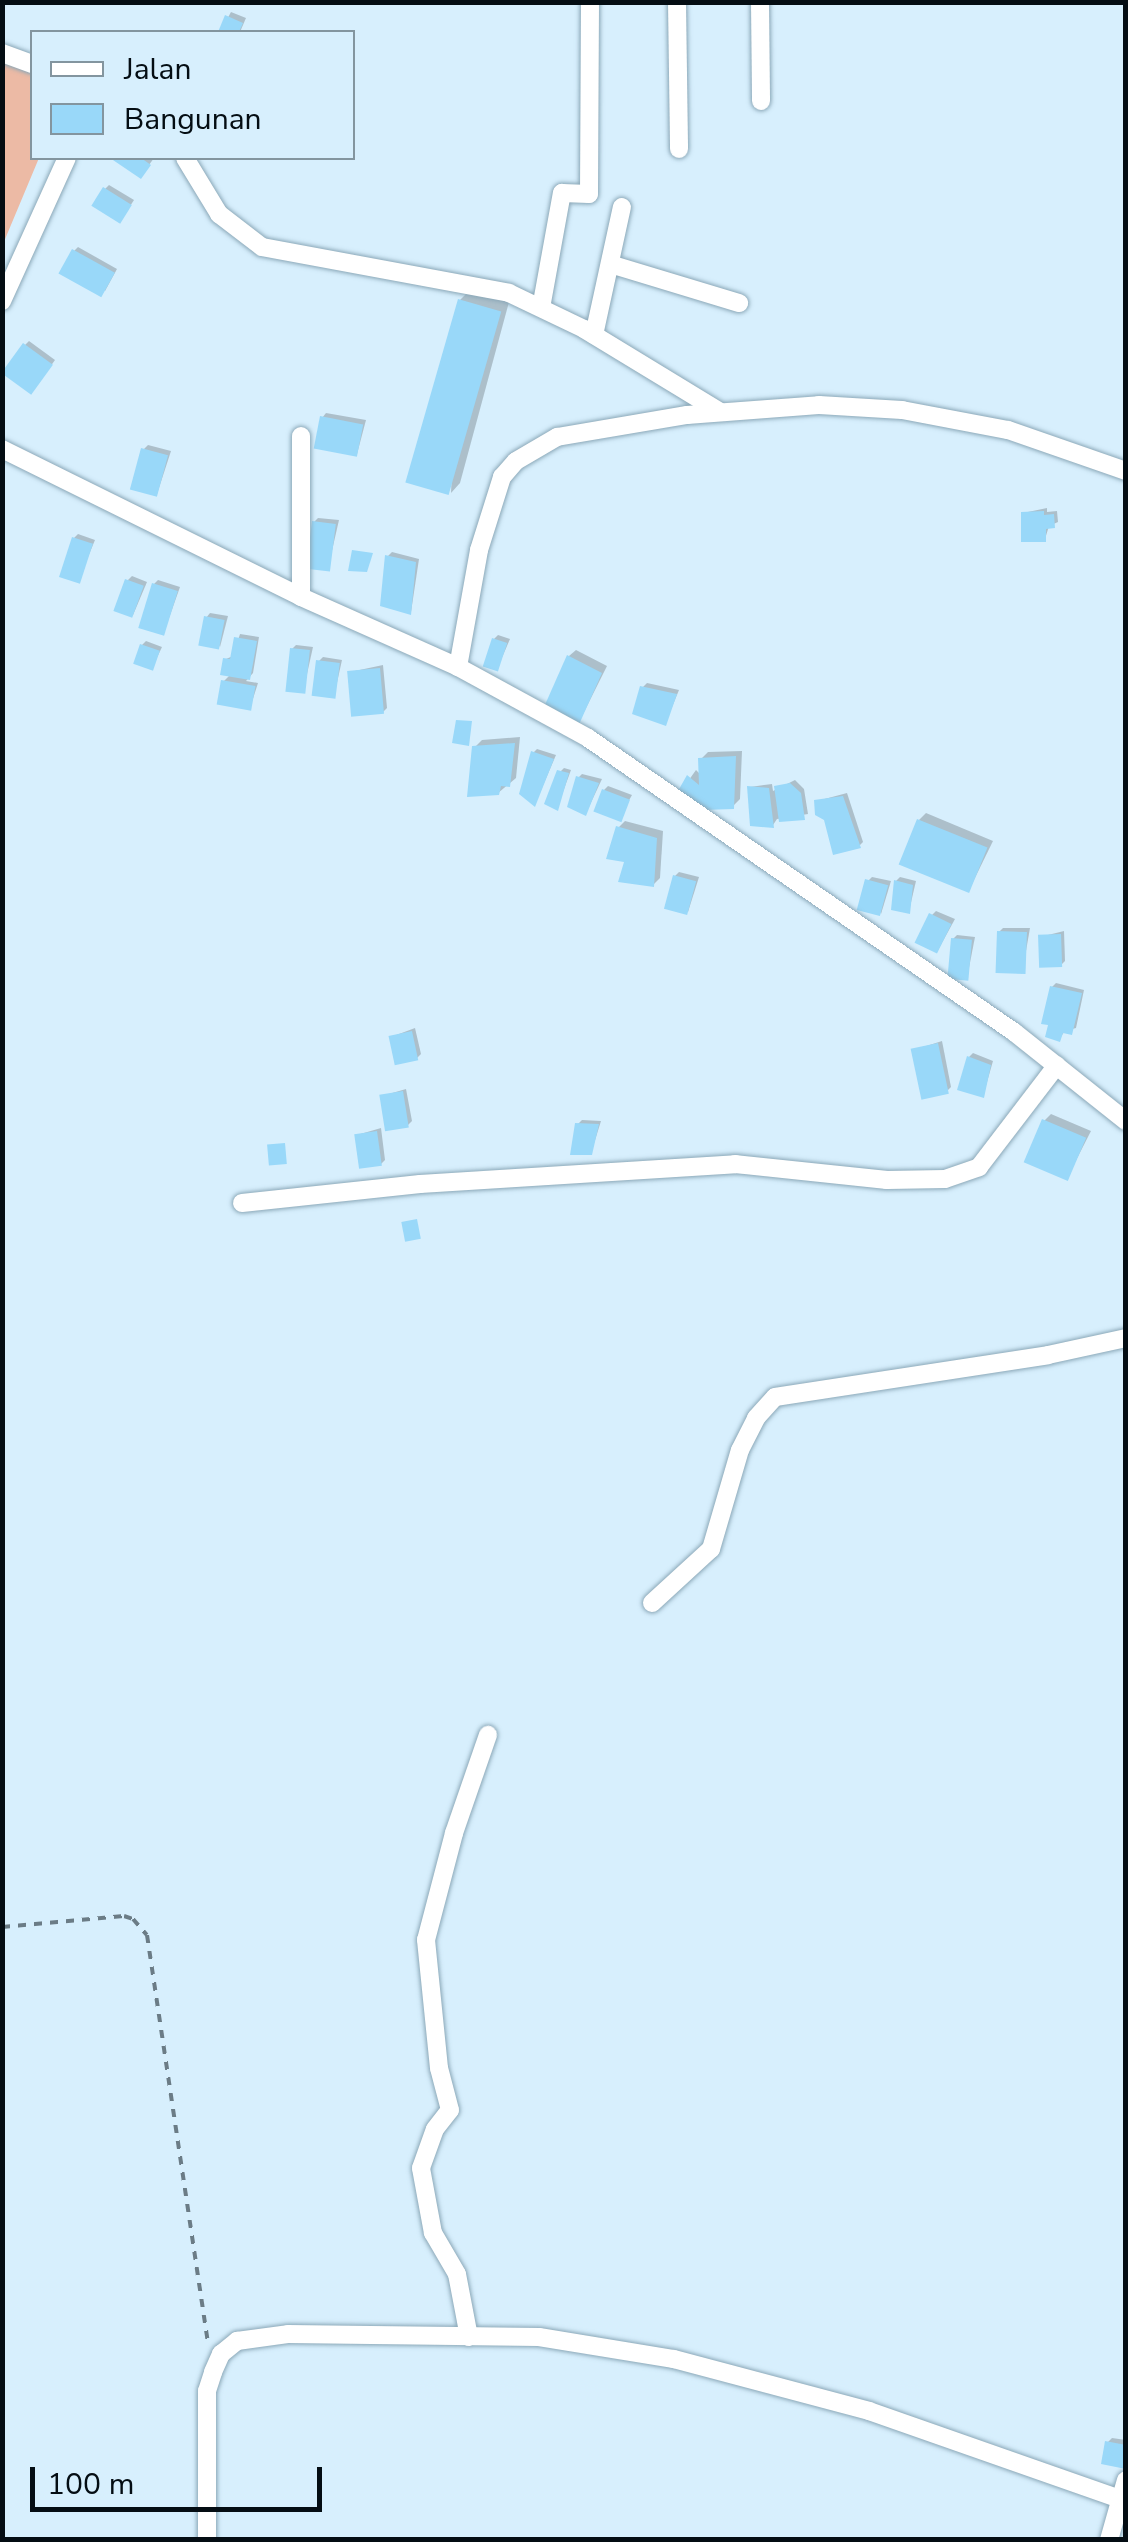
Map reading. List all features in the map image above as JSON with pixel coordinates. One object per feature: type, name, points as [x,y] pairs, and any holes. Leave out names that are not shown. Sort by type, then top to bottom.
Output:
[{"type":"street","points":[[541,308],[562,193],[589,194],[590,2]]},
{"type":"street","points":[[677,2],[679,149]]},
{"type":"street","points":[[760,2],[761,102]]},
{"type":"street","points":[[2,53],[30,63]]},
{"type":"street","points":[[2,300],[66,160]]},
{"type":"street","points":[[187,160],[218,214],[262,247],[509,293],[594,334],[720,411]]},
{"type":"street","points":[[594,334],[622,207]]},
{"type":"street","points":[[610,264],[739,303]]},
{"type":"street","points":[[458,667],[479,550],[510,466],[536,448],[578,431],[720,411],[819,405],[902,410],[1008,430],[1126,471]]},
{"type":"street","points":[[301,436],[301,598]]},
{"type":"street","points":[[2,449],[301,598],[458,667],[624,761],[1057,1065],[1126,1121]]},
{"type":"street","points":[[242,1203],[420,1184],[735,1164],[888,1180],[944,1180],[979,1168],[1057,1065]]},
{"type":"street","points":[[652,1603],[711,1549],[740,1450],[756,1418],[775,1397],[1048,1355],[1126,1338]]},
{"type":"street","points":[[469,2337],[457,2274],[433,2233],[422,2168],[435,2129],[450,2110],[439,2068],[426,1940],[454,1833],[488,1735]]},
{"type":"street","points":[[207,2540],[206,2391],[229,2346],[249,2337],[539,2336],[674,2359],[869,2411],[1123,2500]]},
{"type":"street","points":[[1109,2540],[1126,2480]]},
{"type":"path","points":[[2,1927],[124,1916],[147,1935],[213,2372]]},
{"type":"shaded area","points":[[3,62],[30,71],[30,160],[38,160],[3,244]]},
{"type":"building","points":[[225,15],[243,23],[240,30],[219,30]]},
{"type":"building","points":[[113,160],[144,160],[151,165],[141,179]]},
{"type":"building","points":[[103,187],[132,205],[120,224],[91,206]]},
{"type":"building","points":[[72,249],[115,273],[101,297],[58,273]]},
{"type":"building","points":[[458,299],[501,311],[449,495],[405,483]]},
{"type":"building","points":[[23,343],[53,365],[31,395],[2,373]]},
{"type":"building","points":[[320,416],[363,424],[357,457],[314,448]]},
{"type":"building","points":[[141,448],[168,455],[157,497],[130,490]]},
{"type":"building","points":[[1044,511],[1044,515],[1054,514],[1055,528],[1046,529],[1046,542],[1021,542],[1021,512]]},
{"type":"building","points":[[312,521],[336,524],[330,572],[306,569]]},
{"type":"building","points":[[72,537],[93,544],[80,584],[59,577]]},
{"type":"building","points":[[352,550],[373,553],[367,572],[348,571]]},
{"type":"building","points":[[385,555],[416,562],[411,615],[380,606]]},
{"type":"building","points":[[125,579],[144,586],[132,618],[113,611]]},
{"type":"building","points":[[152,583],[178,591],[164,636],[138,628]]},
{"type":"building","points":[[204,616],[225,620],[219,649],[198,645]]},
{"type":"building","points":[[234,637],[257,641],[250,680],[220,675],[223,658],[230,659]]},
{"type":"building","points":[[492,638],[507,643],[498,671],[483,667]]},
{"type":"building","points":[[140,644],[160,651],[153,671],[133,664]]},
{"type":"building","points":[[290,648],[310,650],[305,694],[285,692]]},
{"type":"building","points":[[567,655],[602,673],[577,729],[544,707]]},
{"type":"building","points":[[316,660],[340,663],[335,699],[312,696]]},
{"type":"building","points":[[380,668],[384,714],[351,717],[347,671]]},
{"type":"building","points":[[221,680],[255,686],[251,711],[217,705]]},
{"type":"building","points":[[640,686],[677,694],[666,726],[632,714]]},
{"type":"building","points":[[456,720],[472,721],[469,746],[452,743]]},
{"type":"building","points":[[515,743],[510,787],[501,786],[499,795],[467,797],[472,746]]},
{"type":"building","points":[[531,751],[554,759],[535,807],[519,794]]},
{"type":"building","points":[[736,756],[734,809],[702,810],[678,791],[687,775],[699,785],[698,758]]},
{"type":"building","points":[[557,770],[569,773],[558,811],[544,804]]},
{"type":"building","points":[[576,776],[599,783],[586,816],[567,807]]},
{"type":"building","points":[[790,783],[801,793],[805,820],[779,822],[774,786]]},
{"type":"building","points":[[747,786],[769,788],[774,828],[750,826]]},
{"type":"building","points":[[602,789],[630,800],[621,822],[593,811]]},
{"type":"building","points":[[843,796],[861,848],[833,855],[824,820],[815,815],[814,800]]},
{"type":"building","points":[[917,819],[987,847],[969,893],[899,864]]},
{"type":"building","points":[[616,826],[657,838],[654,887],[618,882],[624,862],[606,859]]},
{"type":"building","points":[[673,875],[696,881],[687,915],[664,909]]},
{"type":"building","points":[[865,879],[888,885],[880,916],[857,910]]},
{"type":"building","points":[[894,880],[913,885],[910,914],[891,910]]},
{"type":"building","points":[[929,913],[951,924],[937,954],[915,943]]},
{"type":"building","points":[[997,931],[1027,932],[1026,974],[996,973]]},
{"type":"building","points":[[1061,934],[1062,967],[1039,968],[1038,935]]},
{"type":"building","points":[[951,938],[972,940],[968,981],[947,979]]},
{"type":"building","points":[[1050,986],[1082,993],[1072,1035],[1063,1033],[1060,1042],[1045,1037],[1048,1025],[1041,1024]]},
{"type":"building","points":[[412,1031],[418,1060],[395,1065],[389,1036]]},
{"type":"building","points":[[938,1043],[949,1094],[921,1100],[911,1049]]},
{"type":"building","points":[[967,1056],[991,1065],[984,1098],[957,1090]]},
{"type":"building","points":[[403,1091],[409,1128],[385,1131],[379,1095]]},
{"type":"building","points":[[1042,1119],[1086,1138],[1068,1181],[1024,1162]]},
{"type":"building","points":[[575,1123],[599,1124],[592,1155],[570,1155]]},
{"type":"building","points":[[377,1131],[382,1166],[359,1169],[354,1134]]},
{"type":"building","points":[[285,1143],[287,1164],[269,1165],[267,1145]]},
{"type":"building","points":[[417,1219],[421,1239],[405,1242],[401,1222]]},
{"type":"building","points":[[1105,2441],[1126,2445],[1126,2469],[1101,2464]]}]
